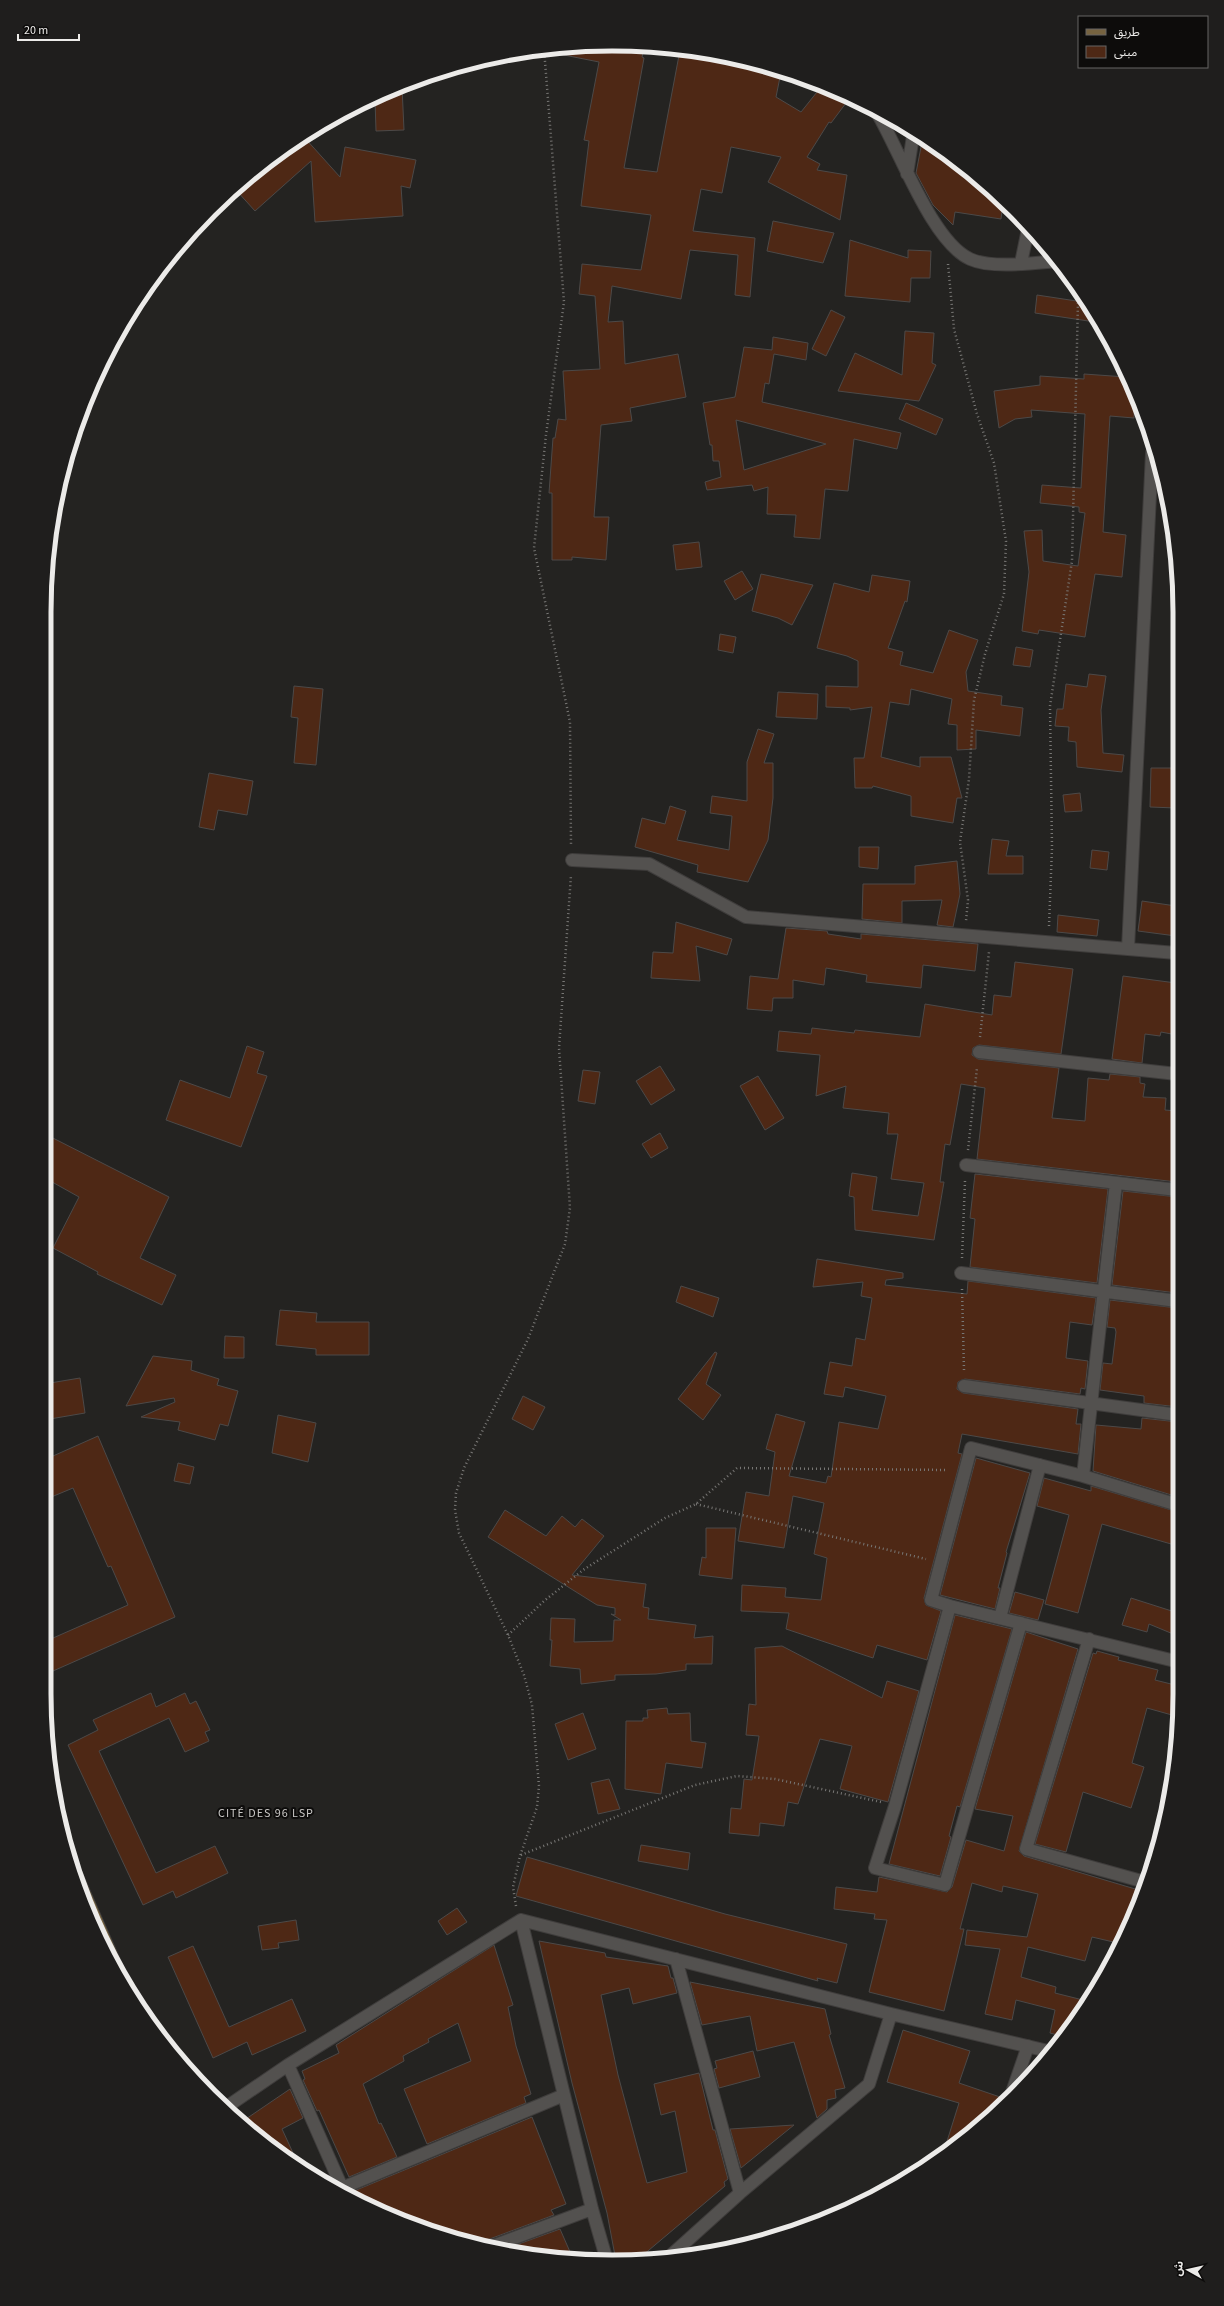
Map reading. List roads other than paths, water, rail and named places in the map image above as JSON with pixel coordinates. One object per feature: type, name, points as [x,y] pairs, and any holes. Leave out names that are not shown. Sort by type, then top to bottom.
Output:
[{"type":"street","points":[[882,121],[889,132],[906,174],[933,220],[960,253],[970,259],[982,263],[1051,262]]},
{"type":"street","points":[[906,174],[912,139]]},
{"type":"street","points":[[1021,263],[1027,234]]},
{"type":"street","points":[[1128,949],[1152,460]]},
{"type":"street","points":[[572,860],[649,864],[746,917],[1173,953]]},
{"type":"street","points":[[978,1052],[1173,1074]]},
{"type":"street","points":[[966,1165],[1173,1190]]},
{"type":"street","points":[[1083,1476],[1116,1183]]},
{"type":"street","points":[[961,1273],[1173,1300]]},
{"type":"street","points":[[964,1386],[1090,1405],[1173,1414]]},
{"type":"street","points":[[1173,1503],[1083,1476],[971,1448],[931,1600],[950,1606],[1173,1660]]},
{"type":"street","points":[[1000,1618],[1040,1465]]},
{"type":"street","points":[[950,1606],[895,1806],[875,1868],[945,1885],[1020,1623]]},
{"type":"street","points":[[1089,1639],[1026,1850],[1140,1881]]},
{"type":"street","points":[[521,1920],[592,2209],[605,2255]]},
{"type":"street","points":[[230,2105],[288,2065],[521,1920],[676,1958],[891,2014],[1045,2050]]},
{"type":"street","points":[[676,1958],[740,2193]]},
{"type":"street","points":[[677,2251],[740,2193],[869,2084],[891,2014]]},
{"type":"street","points":[[1014,2085],[1028,2046]]},
{"type":"street","points":[[288,2065],[341,2185]]},
{"type":"street","points":[[347,2188],[564,2095]]},
{"type":"street","points":[[500,2243],[592,2209]]},
{"type":"district","name":"CITÉ DES 96 LSP","points":[[266,1813]]}]
